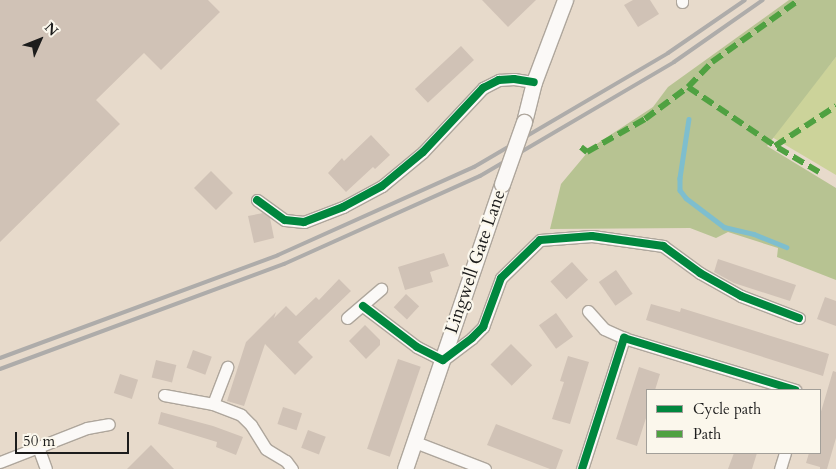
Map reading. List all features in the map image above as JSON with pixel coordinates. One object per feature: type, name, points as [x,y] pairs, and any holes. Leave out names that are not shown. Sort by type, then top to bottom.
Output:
[{"type":"street","name":"Lingwell Gate Lane","points":[[406,469],[524,122],[534,82],[565,0]]},
{"type":"street","points":[[258,200],[285,220],[304,222],[344,207],[382,186],[423,152],[483,88],[499,80],[514,79],[534,82]]},
{"type":"street","points":[[364,306],[417,347],[443,360],[472,338],[482,326],[501,278],[540,240],[592,236],[663,246],[700,273],[740,296],[799,318]]},
{"type":"street","points":[[347,318],[364,306],[381,288]]},
{"type":"street","points":[[588,310],[604,329],[624,338],[792,389]]},
{"type":"street","points":[[582,469],[624,338]]},
{"type":"street","points":[[213,404],[227,367]]},
{"type":"street","points":[[164,395],[213,404],[241,415],[251,425],[266,449],[286,461],[292,469]]},
{"type":"street","points":[[0,462],[87,428],[109,424]]},
{"type":"street","points":[[415,442],[485,469]]},
{"type":"street","points":[[38,447],[46,469]]},
{"type":"street","points":[[780,469],[785,454]]},
{"type":"green space","points":[[789,0],[836,0],[836,57],[767,146],[836,188],[836,280],[777,257],[778,248],[728,232],[716,238],[690,228],[550,229],[561,184],[592,147],[653,107],[668,87]]},
{"type":"green space","points":[[836,57],[836,175],[772,137]]},
{"type":"building","points":[[0,0],[208,0],[220,12],[161,70],[144,53],[96,100],[120,124],[0,242]]},
{"type":"building","points":[[482,0],[536,0],[508,27]]},
{"type":"building","points":[[633,0],[650,0],[659,14],[638,27],[624,5]]},
{"type":"building","points":[[461,46],[474,60],[428,103],[415,89]]},
{"type":"building","points":[[371,135],[390,155],[375,169],[373,167],[346,192],[328,173],[342,158],[344,161]]},
{"type":"building","points":[[211,171],[233,193],[216,210],[194,188]]},
{"type":"building","points":[[263,213],[270,218],[274,238],[254,243],[248,216]]},
{"type":"building","points":[[444,253],[449,266],[430,272],[433,282],[405,290],[398,267]]},
{"type":"building","points":[[718,259],[796,285],[790,301],[734,283],[714,272]]},
{"type":"building","points":[[572,262],[588,280],[567,299],[550,281]]},
{"type":"building","points":[[616,270],[633,294],[615,306],[599,282]]},
{"type":"building","points":[[339,279],[351,291],[298,342],[313,357],[295,375],[265,344],[244,406],[227,401],[246,342],[276,312],[274,318],[286,306],[296,316],[316,297],[319,300]]},
{"type":"building","points":[[406,294],[419,306],[407,319],[394,307]]},
{"type":"building","points":[[825,297],[836,301],[836,326],[817,319]]},
{"type":"building","points":[[651,304],[680,312],[681,308],[829,354],[823,376],[646,320]]},
{"type":"building","points":[[556,313],[573,336],[556,349],[539,325]]},
{"type":"building","points":[[365,325],[380,340],[380,345],[366,359],[349,341]]},
{"type":"building","points":[[511,344],[532,365],[512,386],[490,365]]},
{"type":"building","points":[[193,350],[212,357],[205,375],[187,368]]},
{"type":"building","points":[[568,356],[589,362],[570,424],[552,419],[564,382],[560,381]]},
{"type":"building","points":[[398,359],[421,367],[390,457],[367,449]]},
{"type":"building","points":[[156,360],[176,365],[172,383],[152,377]]},
{"type":"building","points":[[639,367],[660,374],[655,389],[646,389],[646,418],[637,446],[616,439]]},
{"type":"building","points":[[833,371],[836,372],[836,438],[827,469],[820,469],[820,467],[806,463],[809,454],[821,454],[821,412]]},
{"type":"building","points":[[120,374],[138,380],[132,399],[114,393]]},
{"type":"building","points":[[283,407],[302,413],[296,430],[277,424]]},
{"type":"building","points":[[161,412],[213,426],[243,437],[236,455],[216,447],[217,442],[158,424]]},
{"type":"building","points":[[496,424],[563,450],[556,469],[550,469],[487,445]]},
{"type":"building","points":[[308,430],[326,437],[319,455],[301,448]]},
{"type":"building","points":[[151,445],[174,469],[127,469]]},
{"type":"building","points":[[734,454],[757,454],[752,469],[728,469]]},
{"type":"waterway","points":[[689,119],[680,178],[680,190],[686,198],[724,227],[754,234],[787,247]]},
{"type":"railway","points":[[0,358],[278,255],[474,167],[668,53],[745,0]]},
{"type":"railway","points":[[0,369],[284,264],[480,176],[674,62],[763,0]]},
{"type":"marked path","points":[[688,87],[712,62],[799,0]]},
{"type":"marked path","points":[[581,147],[587,152],[645,119],[688,87],[775,146]]},
{"type":"marked path","points":[[819,172],[775,146],[836,106]]},
{"type":"cycle path","points":[[257,200],[285,220],[304,222],[343,207],[382,186],[423,152],[483,88],[499,80],[514,79],[534,82]]},
{"type":"cycle path","points":[[363,306],[417,347],[443,360],[483,327],[501,278],[540,240],[592,236],[663,246],[700,273],[741,296],[799,318]]},
{"type":"cycle path","points":[[582,469],[624,338],[792,389]]}]
